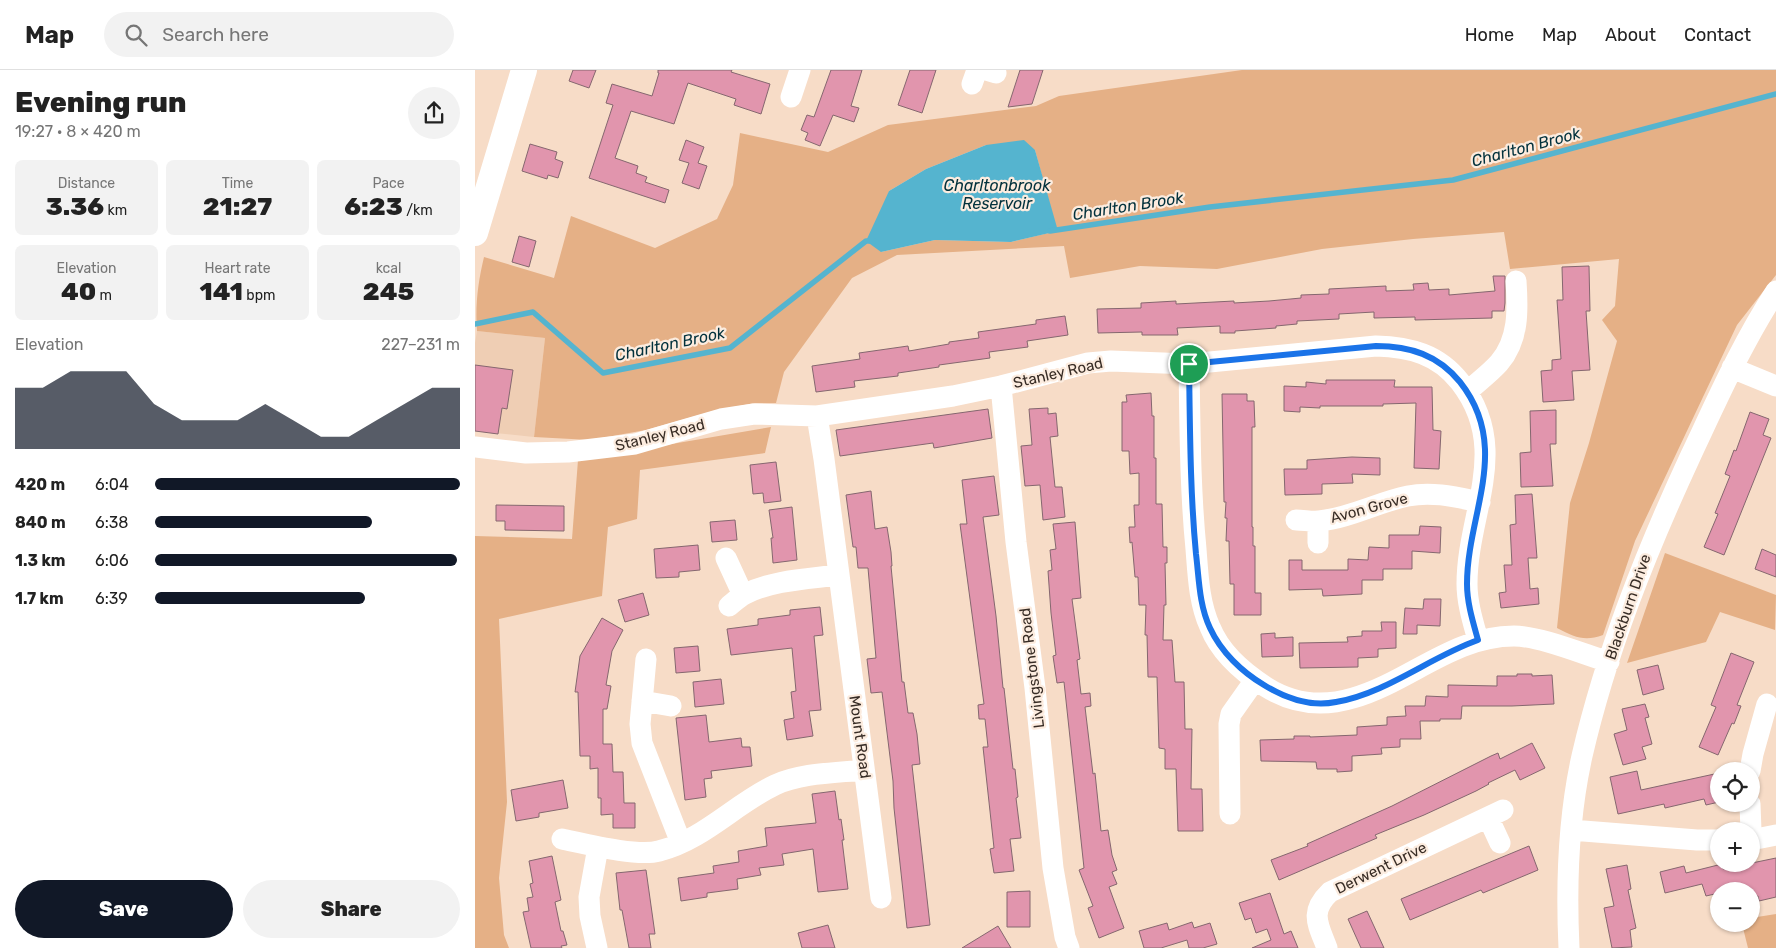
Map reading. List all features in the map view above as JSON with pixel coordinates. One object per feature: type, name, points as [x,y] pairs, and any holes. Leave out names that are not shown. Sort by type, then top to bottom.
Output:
[{"type":"street","points":[[475,233],[524,70]]},
{"type":"street","points":[[791,97],[800,70]]},
{"type":"street","points":[[1467,392],[1499,363],[1511,345],[1516,326],[1516,281]]},
{"type":"street","name":"Blackburn Drive","points":[[1569,948],[1567,886],[1571,830],[1582,758],[1623,614],[1647,551],[1732,368],[1776,291]]},
{"type":"street","name":"Stanley Road","points":[[475,447],[526,452],[568,452],[635,444],[721,419],[754,414],[817,416],[953,396],[1001,386],[1088,363],[1111,361],[1189,364],[1376,346],[1397,346],[1432,358],[1451,371],[1467,392],[1478,413],[1484,431],[1485,464],[1480,502],[1468,561],[1467,586],[1478,640]]},
{"type":"street","points":[[1189,364],[1190,461],[1194,533],[1204,612],[1210,628],[1219,643],[1244,671],[1255,680],[1272,691],[1293,699],[1314,703],[1335,703],[1385,685],[1455,648],[1478,640],[1515,636],[1533,639],[1609,662]]},
{"type":"street","points":[[1732,368],[1776,386]]},
{"type":"street","name":"Livingstone Road","points":[[1001,386],[1016,542],[1035,688],[1053,868],[1065,937],[1069,948]]},
{"type":"street","name":"Mount Road","points":[[817,416],[881,898]]},
{"type":"street","name":"Avon Grove","points":[[1296,520],[1319,521],[1352,514],[1407,496],[1432,494],[1480,502]]},
{"type":"street","name":"Avon Grove","points":[[1319,521],[1319,543]]},
{"type":"street","points":[[726,558],[736,600],[761,587],[839,575]]},
{"type":"street","points":[[646,659],[640,724],[642,743],[681,843]]},
{"type":"street","points":[[1230,814],[1229,724],[1231,714],[1255,680]]},
{"type":"street","points":[[642,701],[671,706]]},
{"type":"street","points":[[1754,762],[1768,729],[1767,704]]},
{"type":"street","points":[[562,839],[643,852],[659,851],[694,836],[775,785],[804,777],[864,770]]},
{"type":"street","name":"Derwent Drive","points":[[1327,948],[1318,924],[1317,915],[1318,908],[1323,899],[1330,892],[1496,813],[1500,843]]},
{"type":"street","points":[[1571,830],[1710,840]]},
{"type":"street","points":[[1760,838],[1776,835]]},
{"type":"street","points":[[597,948],[590,916],[589,897],[598,846]]},
{"type":"shaded area","points":[[1242,70],[1776,70],[1776,275],[1737,325],[1635,541],[1603,635],[1580,638],[1557,628],[1570,503],[1589,443],[1617,341],[1602,320],[1615,306],[1619,259],[1510,269],[1504,232],[1322,249],[1217,269],[1140,266],[1070,278],[1064,246],[897,255],[852,278],[784,372],[776,403],[755,403],[717,410],[646,430],[590,440],[534,437],[545,338],[477,331],[477,294],[484,257],[554,278],[571,216],[655,248],[717,219],[733,185],[740,133],[828,152],[888,125],[1036,106],[1059,96]],"holes":[[[986,145],[1035,150],[1057,231],[1011,242],[935,240],[881,252],[889,191],[926,169]]]},
{"type":"shaded area","points":[[477,331],[545,338],[534,437],[475,431],[475,343]]},
{"type":"shaded area","points":[[771,427],[765,453],[640,470],[637,519],[608,527],[602,596],[499,619],[507,802],[499,878],[504,935],[509,948],[475,948],[475,536],[572,539],[578,460]]},
{"type":"shaded area","points":[[1665,553],[1776,595],[1775,630],[1720,612],[1706,642],[1627,663]]},
{"type":"shaded area","points":[[1776,914],[1776,948],[1748,948],[1744,932],[1760,932],[1760,917]]},
{"type":"water","name":"Charltonbrook Reservoir","points":[[1024,140],[1035,150],[1058,231],[1011,242],[935,240],[881,252],[866,241],[889,191],[926,169],[986,145]]},
{"type":"building","points":[[573,70],[596,70],[589,88],[569,81]]},
{"type":"building","points":[[658,70],[732,70],[731,72],[770,84],[761,114],[734,105],[736,99],[688,83],[674,124],[631,111],[615,158],[638,166],[636,173],[647,177],[645,182],[669,190],[665,203],[589,178],[613,105],[606,103],[612,84],[652,96],[659,73]]},
{"type":"building","points":[[831,70],[862,70],[851,106],[859,108],[854,122],[833,115],[820,146],[805,140],[808,133],[801,130],[807,115],[814,117]]},
{"type":"building","points":[[910,70],[936,70],[922,113],[898,105]]},
{"type":"building","points":[[1020,70],[1043,70],[1032,104],[1008,107]]},
{"type":"building","points":[[686,140],[704,147],[698,163],[707,166],[699,189],[682,183],[689,163],[679,160]]},
{"type":"building","points":[[530,144],[557,152],[555,159],[563,162],[558,178],[548,175],[547,179],[522,171]]},
{"type":"building","points":[[519,236],[536,241],[529,267],[512,262]]},
{"type":"building","points":[[1589,266],[1590,311],[1586,311],[1590,370],[1572,371],[1574,400],[1543,402],[1541,371],[1552,370],[1552,360],[1561,359],[1557,300],[1563,300],[1562,267]]},
{"type":"building","points":[[1493,276],[1505,276],[1505,303],[1504,311],[1492,311],[1492,318],[1415,320],[1415,317],[1374,318],[1374,312],[1339,314],[1339,319],[1297,321],[1297,324],[1276,326],[1276,328],[1235,331],[1235,333],[1220,333],[1220,326],[1177,328],[1178,335],[1142,335],[1142,332],[1098,333],[1097,309],[1141,308],[1141,303],[1176,301],[1176,304],[1269,301],[1301,298],[1301,295],[1329,294],[1329,289],[1386,286],[1386,291],[1414,290],[1413,284],[1428,283],[1429,290],[1449,289],[1449,295],[1495,291]]},
{"type":"building","points":[[1065,316],[1068,335],[1027,341],[1028,347],[989,352],[990,358],[898,373],[898,376],[854,381],[855,387],[816,392],[812,366],[860,359],[859,353],[908,346],[909,351],[949,344],[949,342],[979,338],[978,332],[1036,324],[1036,320]]},
{"type":"building","points":[[475,365],[513,370],[507,409],[502,408],[498,434],[475,431]]},
{"type":"building","points":[[1326,380],[1395,380],[1394,387],[1432,387],[1433,430],[1441,431],[1439,469],[1414,468],[1416,403],[1383,404],[1383,406],[1300,407],[1300,412],[1284,411],[1284,386],[1306,387],[1306,382],[1326,384]]},
{"type":"building","points":[[1151,393],[1152,416],[1154,416],[1154,458],[1156,458],[1156,504],[1162,504],[1163,547],[1167,547],[1163,640],[1172,640],[1175,682],[1184,682],[1185,729],[1192,729],[1191,789],[1202,789],[1203,831],[1178,831],[1176,769],[1165,769],[1165,749],[1159,748],[1157,677],[1148,677],[1147,635],[1145,635],[1146,605],[1139,605],[1138,577],[1135,577],[1132,542],[1130,543],[1129,527],[1135,527],[1134,505],[1139,505],[1139,473],[1130,474],[1129,451],[1122,451],[1122,402],[1127,402],[1126,395]]},
{"type":"building","points":[[1222,394],[1247,394],[1247,401],[1254,401],[1255,427],[1252,427],[1252,527],[1253,546],[1255,546],[1255,593],[1261,593],[1261,615],[1234,615],[1234,584],[1230,584],[1229,541],[1226,541],[1227,518],[1225,518],[1226,502],[1224,502]]},
{"type":"building","points":[[1048,408],[1048,414],[1056,413],[1058,436],[1050,437],[1055,487],[1062,487],[1065,517],[1043,520],[1040,485],[1025,486],[1021,446],[1032,445],[1029,409]]},
{"type":"building","points":[[988,409],[992,438],[934,448],[933,443],[840,456],[836,430]]},
{"type":"building","points":[[1556,410],[1556,444],[1550,444],[1553,486],[1521,487],[1520,453],[1531,452],[1530,411]]},
{"type":"building","points":[[1750,412],[1769,419],[1763,435],[1771,438],[1724,555],[1704,547],[1718,514],[1715,513],[1730,476],[1725,474],[1734,450],[1736,451]]},
{"type":"building","points":[[1352,457],[1380,458],[1380,475],[1352,474],[1353,483],[1322,484],[1322,494],[1285,495],[1284,469],[1307,469],[1307,460]]},
{"type":"building","points":[[776,462],[781,501],[764,503],[763,493],[753,494],[750,465]]},
{"type":"building","points":[[994,476],[999,515],[983,517],[1013,769],[1015,769],[1018,797],[1016,798],[1021,838],[1010,839],[1014,871],[994,873],[990,849],[994,848],[983,747],[988,747],[985,719],[979,719],[978,705],[984,704],[960,524],[967,524],[962,480]]},
{"type":"building","points":[[871,491],[875,529],[887,527],[891,552],[902,682],[904,682],[908,713],[913,713],[920,764],[912,765],[930,925],[907,928],[894,808],[893,781],[882,692],[871,693],[867,659],[876,658],[868,568],[858,568],[856,547],[853,547],[846,495]]},
{"type":"building","points":[[1532,494],[1537,558],[1528,558],[1530,589],[1538,588],[1539,604],[1501,608],[1499,593],[1506,592],[1504,565],[1512,565],[1510,525],[1516,524],[1515,495]]},
{"type":"building","points":[[496,505],[564,506],[564,531],[505,530],[505,521],[496,521]]},
{"type":"building","points":[[792,507],[797,560],[773,563],[771,538],[773,538],[769,510]]},
{"type":"building","points":[[735,520],[737,540],[712,542],[710,522]]},
{"type":"building","points":[[1075,522],[1081,598],[1072,599],[1080,659],[1077,660],[1081,694],[1090,693],[1091,706],[1085,707],[1101,831],[1108,830],[1112,855],[1117,870],[1112,872],[1117,884],[1109,887],[1124,928],[1099,938],[1088,908],[1093,906],[1079,870],[1084,868],[1064,682],[1057,683],[1053,656],[1056,655],[1048,571],[1052,570],[1050,550],[1056,549],[1053,524]]},
{"type":"building","points":[[1420,526],[1441,527],[1440,553],[1412,551],[1412,569],[1383,569],[1383,580],[1362,580],[1362,594],[1323,596],[1322,589],[1289,590],[1289,560],[1302,560],[1302,570],[1348,570],[1348,559],[1368,560],[1369,547],[1389,548],[1389,535],[1419,535]]},
{"type":"building","points":[[698,545],[700,570],[679,572],[679,577],[656,578],[654,549]]},
{"type":"building","points":[[1762,549],[1776,555],[1776,577],[1755,569]]},
{"type":"building","points":[[643,593],[649,615],[625,622],[618,600]]},
{"type":"building","points":[[1424,599],[1441,599],[1440,626],[1417,625],[1417,634],[1403,634],[1405,608],[1423,609]]},
{"type":"building","points":[[820,607],[823,635],[814,636],[821,710],[809,711],[813,736],[787,740],[784,720],[794,718],[791,692],[796,691],[792,648],[731,655],[727,629],[758,625],[758,619],[790,615],[790,610]]},
{"type":"building","points":[[602,618],[623,630],[612,651],[606,685],[611,686],[607,709],[603,709],[603,744],[612,744],[613,772],[623,772],[624,803],[635,803],[635,828],[613,828],[613,814],[601,815],[601,798],[598,798],[598,768],[590,769],[590,756],[580,756],[578,692],[575,692],[580,656]]},
{"type":"building","points":[[1381,622],[1396,622],[1396,648],[1378,649],[1378,657],[1358,658],[1358,667],[1300,668],[1299,643],[1348,642],[1347,637],[1362,636],[1362,631],[1382,631]]},
{"type":"building","points":[[1275,633],[1275,638],[1293,637],[1293,656],[1262,657],[1261,634]]},
{"type":"building","points":[[698,646],[700,671],[676,673],[674,648]]},
{"type":"building","points":[[1731,653],[1754,662],[1737,705],[1741,706],[1718,755],[1699,747],[1716,707],[1711,705]]},
{"type":"building","points":[[1658,665],[1664,689],[1643,695],[1637,670]]},
{"type":"building","points":[[1517,674],[1532,674],[1532,676],[1552,675],[1554,704],[1462,706],[1461,719],[1420,721],[1421,739],[1400,739],[1400,747],[1381,748],[1382,754],[1352,756],[1352,771],[1337,772],[1337,769],[1317,769],[1316,762],[1261,761],[1260,740],[1294,739],[1294,736],[1357,735],[1357,727],[1387,725],[1387,717],[1406,716],[1405,706],[1425,706],[1426,696],[1448,697],[1448,685],[1497,686],[1497,676],[1517,676]]},
{"type":"building","points":[[721,679],[724,704],[695,707],[693,682]]},
{"type":"building","points":[[1645,704],[1649,717],[1645,718],[1652,744],[1642,747],[1646,759],[1623,765],[1614,734],[1627,730],[1622,709]]},
{"type":"building","points":[[706,715],[709,742],[741,738],[742,747],[750,747],[752,766],[711,771],[712,778],[704,779],[706,797],[685,800],[676,718]]},
{"type":"building","points":[[1532,743],[1545,768],[1520,780],[1515,770],[1476,791],[1375,835],[1377,838],[1279,880],[1271,860],[1308,846],[1307,844],[1392,806],[1491,756],[1498,753],[1500,759]]},
{"type":"building","points":[[1637,771],[1641,790],[1710,775],[1710,804],[1706,805],[1704,799],[1665,808],[1664,804],[1618,814],[1610,777]]},
{"type":"building","points":[[563,780],[568,808],[539,813],[539,817],[516,821],[511,790]]},
{"type":"building","points":[[835,791],[844,840],[842,840],[848,889],[818,892],[813,849],[782,854],[784,865],[759,868],[761,875],[737,879],[738,889],[707,893],[707,897],[681,901],[678,878],[714,873],[713,866],[739,862],[738,851],[767,846],[765,828],[816,823],[812,794]]},
{"type":"building","points":[[1529,846],[1538,870],[1483,893],[1481,890],[1410,920],[1401,899]]},
{"type":"building","points":[[552,856],[561,900],[555,902],[561,931],[563,931],[567,945],[561,946],[562,948],[531,948],[523,912],[529,911],[527,898],[533,897],[530,884],[533,883],[529,861]]},
{"type":"building","points":[[1776,858],[1776,897],[1760,901],[1760,882],[1710,882],[1710,895],[1706,896],[1702,884],[1665,893],[1660,872],[1684,866],[1686,873],[1710,867],[1710,872],[1760,872],[1760,861]]},
{"type":"building","points":[[1627,865],[1631,889],[1628,890],[1636,928],[1630,930],[1632,947],[1612,948],[1604,908],[1614,906],[1606,869]]},
{"type":"building","points":[[646,870],[655,934],[649,934],[651,948],[629,948],[622,910],[620,910],[616,873]]},
{"type":"building","points":[[1030,891],[1030,927],[1007,927],[1007,892]]},
{"type":"building","points":[[1270,893],[1284,934],[1291,931],[1298,948],[1252,948],[1271,940],[1267,929],[1256,933],[1251,918],[1245,920],[1239,903]]},
{"type":"building","points":[[1367,911],[1384,948],[1361,948],[1348,919]]},
{"type":"building","points":[[1192,922],[1194,928],[1210,923],[1217,944],[1203,948],[1189,948],[1187,940],[1161,948],[1144,948],[1139,931],[1167,923],[1169,930]]},
{"type":"building","points":[[828,925],[835,948],[802,948],[798,933]]},
{"type":"building","points":[[998,926],[1011,948],[962,948]]},
{"type":"waterway","name":"Charlton Brook","points":[[1050,231],[1210,207],[1453,180],[1776,94]]},
{"type":"waterway","name":"Charlton Brook","points":[[475,324],[533,312],[603,373],[730,348],[866,241],[874,241]]},
{"type":"route","points":[[1376,346],[1397,346],[1432,358],[1451,371],[1467,392],[1478,413],[1484,431],[1485,464],[1480,502],[1468,561],[1467,586],[1478,640],[1455,648],[1385,685],[1335,703],[1314,703],[1293,699],[1272,691],[1244,671],[1219,643],[1210,628],[1204,612],[1194,533],[1190,461],[1189,364],[1376,346]]}]
